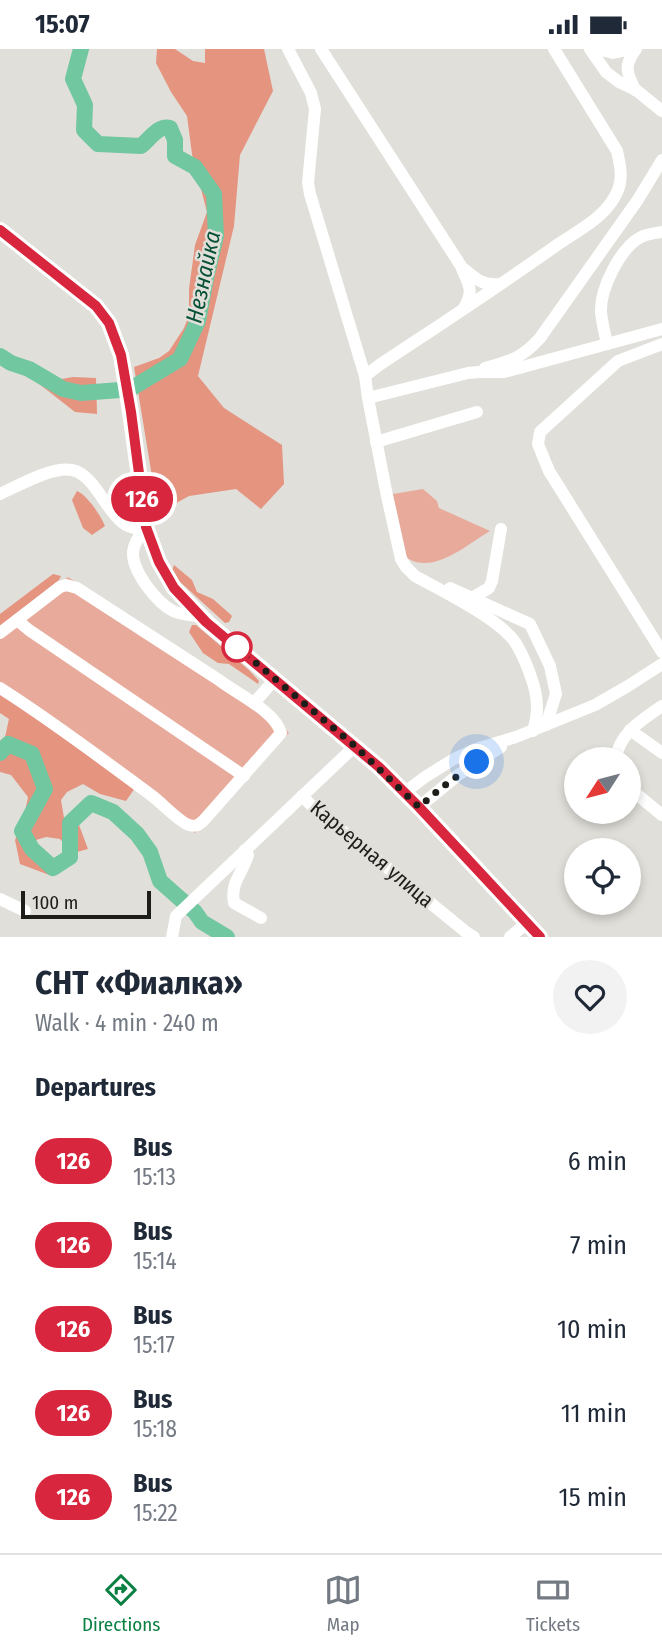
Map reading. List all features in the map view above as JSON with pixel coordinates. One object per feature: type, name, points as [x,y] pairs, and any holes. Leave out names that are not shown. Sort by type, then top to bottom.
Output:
[{"type":"main road","points":[[0,230],[73,286],[101,311],[113,330],[131,412],[146,527],[170,582],[201,617],[355,746],[405,792],[540,937]]},
{"type":"street","points":[[288,49],[316,109],[308,183],[310,194],[365,376],[401,559],[415,576],[497,624],[514,640],[525,659],[538,704],[533,731]]},
{"type":"street","points":[[321,49],[461,266],[470,289],[470,297],[463,309]]},
{"type":"street","points":[[365,376],[503,283],[608,207],[620,185],[622,170],[617,151],[554,49]]},
{"type":"street","points":[[590,49],[606,72],[662,110]]},
{"type":"street","points":[[598,49],[613,53],[634,49]]},
{"type":"street","points":[[634,49],[626,66],[636,90]]},
{"type":"street","points":[[368,398],[512,361],[530,349],[637,201],[662,160]]},
{"type":"street","points":[[607,344],[601,311],[608,280],[629,246],[642,236],[662,232]]},
{"type":"street","points":[[461,266],[480,283],[503,283]]},
{"type":"street","points":[[468,373],[504,372],[662,329]]},
{"type":"street","points":[[662,344],[618,361],[540,432],[538,438],[538,444],[555,482],[658,636],[662,652]]},
{"type":"street","points":[[376,442],[477,412]]},
{"type":"street","points":[[0,494],[57,471],[73,470],[94,485],[121,521],[133,528],[146,527]]},
{"type":"street","points":[[146,527],[138,537],[133,553],[141,577],[169,608],[178,613],[201,617]]},
{"type":"street","points":[[472,598],[489,587],[492,581],[501,529]]},
{"type":"street","points":[[415,576],[439,583],[530,624],[550,666],[556,694],[546,725]]},
{"type":"street","points":[[0,633],[60,587],[77,588],[254,703],[273,719],[281,733],[199,825],[190,825],[42,715],[0,688]]},
{"type":"street","points":[[17,620],[244,776]]},
{"type":"street","points":[[405,792],[454,759],[533,731],[605,700],[662,664]]},
{"type":"street","points":[[254,703],[275,679]]},
{"type":"street","points":[[619,747],[621,740],[631,730],[662,706]]},
{"type":"street","points":[[631,730],[662,753]]},
{"type":"street","points":[[419,807],[477,762],[516,737]]},
{"type":"street","points":[[172,937],[176,916],[355,746]]},
{"type":"street","name":"Карьерная улица","points":[[302,796],[474,937]]},
{"type":"street","points":[[641,798],[662,815]]},
{"type":"street","points":[[245,850],[248,855],[233,890],[234,902],[261,918]]},
{"type":"street","points":[[0,898],[25,911]]},
{"type":"street","points":[[510,937],[527,923]]},
{"type":"shaded area","points":[[157,49],[175,49],[193,61],[205,63],[205,49],[264,49],[273,91],[240,155],[234,226],[198,376],[224,408],[282,445],[284,484],[261,509],[236,489],[189,496],[158,513],[134,367],[159,358],[169,351],[184,328],[189,315],[189,289],[195,245],[207,212],[192,154],[187,116],[156,63]]},
{"type":"shaded area","points":[[73,377],[96,378],[97,414],[75,412],[38,383]]},
{"type":"shaded area","points":[[423,489],[437,501],[439,508],[490,531],[439,561],[417,562],[407,558],[393,494]]},
{"type":"shaded area","points":[[77,491],[93,506],[105,526],[92,535],[83,528],[72,500]]},
{"type":"shaded area","points":[[174,565],[192,580],[197,592],[213,599],[232,616],[229,622],[225,623],[178,580],[172,571]]},
{"type":"shaded area","points":[[53,574],[61,576],[59,580],[0,626],[0,614]]},
{"type":"shaded area","points":[[68,577],[250,698],[289,733],[195,833],[0,685],[0,635]]},
{"type":"shaded area","points":[[192,625],[196,625],[249,670],[259,681],[258,684],[229,664],[218,663],[203,653],[189,632]]},
{"type":"shaded area","points":[[0,692],[135,788],[126,801],[100,794],[83,784],[67,792],[61,800],[64,818],[79,825],[88,849],[73,853],[60,839],[46,837],[36,840],[42,864],[52,876],[20,864],[15,840],[28,797],[11,775],[0,772],[0,741],[5,737],[9,719],[0,713]]},
{"type":"waterway","name":"Незнайка","points":[[81,49],[73,79],[85,105],[84,130],[98,144],[141,146],[158,131],[170,128],[175,140],[175,156],[195,167],[214,194],[216,236],[198,321],[180,359],[132,388]]},
{"type":"waterway","name":"Незнайка","points":[[0,356],[63,389],[81,393],[120,390]]},
{"type":"waterway","name":"Незнайка","points":[[0,753],[8,744],[32,754],[45,789],[22,831],[32,849],[53,868],[70,857],[70,823],[91,803],[113,812],[137,834],[150,852],[160,881],[195,912],[202,922],[227,937]]},
{"type":"bus line","name":"126","points":[[0,230],[96,306],[109,323],[121,355],[146,527],[152,547],[174,588],[206,622],[379,767],[540,937]]},
{"type":"route","points":[[237,647],[379,767],[419,807],[477,762]]}]
